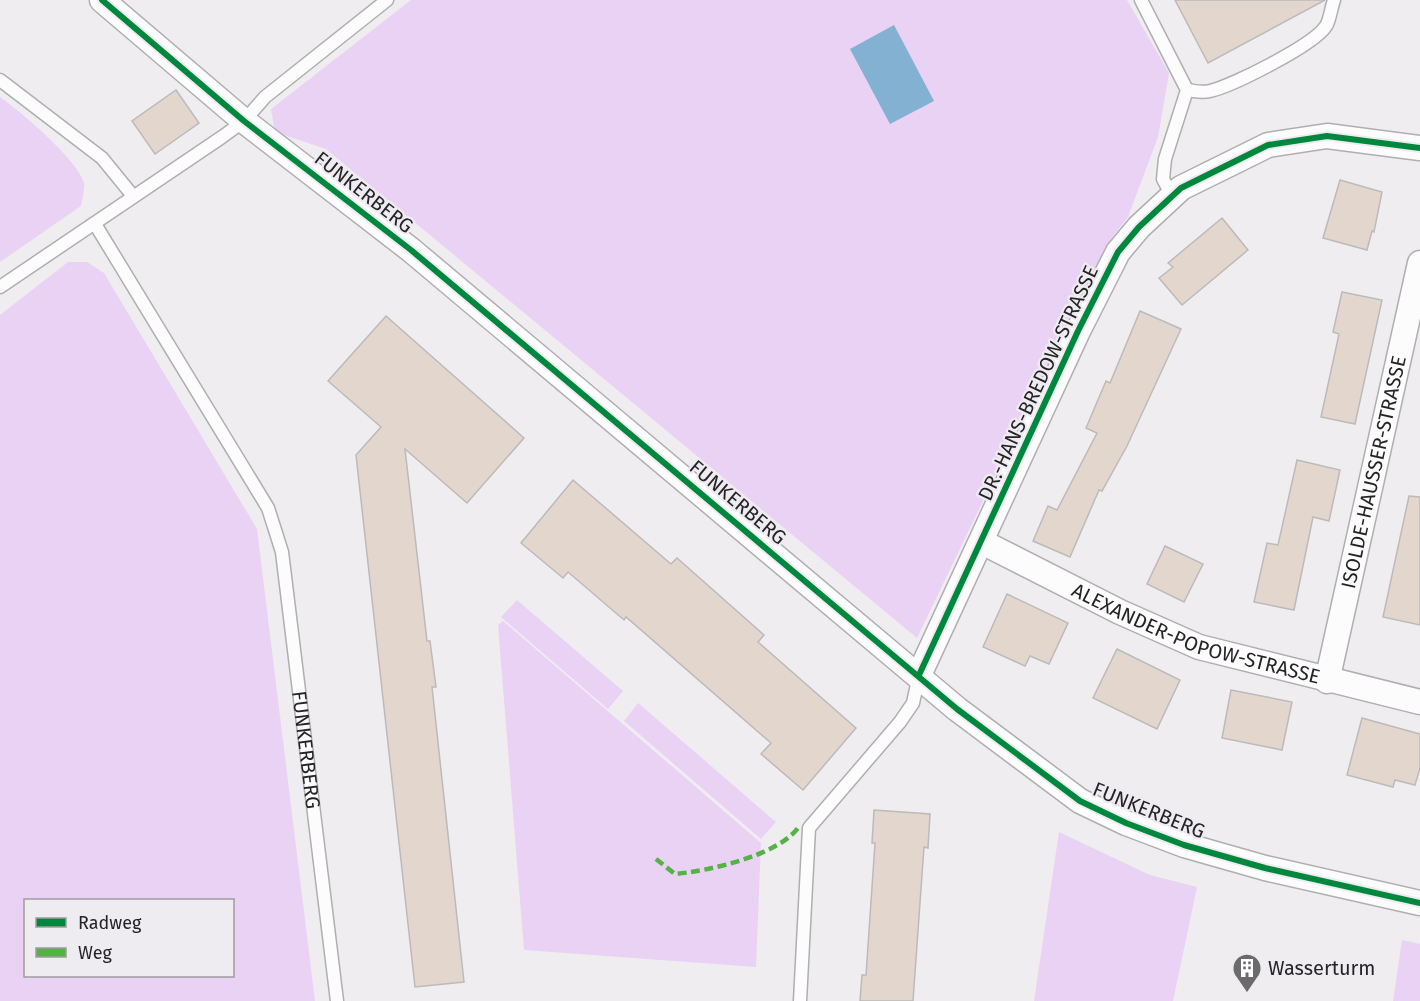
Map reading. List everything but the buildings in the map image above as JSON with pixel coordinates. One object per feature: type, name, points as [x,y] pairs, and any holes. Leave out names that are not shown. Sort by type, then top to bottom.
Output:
[{"type":"street","name":"FUNKERBERG","points":[[102,0],[244,121],[411,250],[957,709],[1080,801],[1126,823],[1184,845],[1265,868],[1420,903]]},
{"type":"street","name":"DR.-HANS-BREDOW-STRASSE","points":[[919,675],[1078,331],[1118,252],[1139,227],[1172,196],[1212,170],[1268,145],[1327,136],[1420,148]]},
{"type":"street","name":"ISOLDE-HAUSSER-STRASSE","points":[[1326,681],[1420,263]]},
{"type":"street","name":"ALEXANDER-POPOW-STRASSE","points":[[982,542],[1120,612],[1199,647],[1326,681],[1420,702]]},
{"type":"lane","points":[[0,287],[95,225],[133,196],[244,121],[265,97],[387,0]]},
{"type":"lane","points":[[1141,0],[1187,90],[1165,159],[1163,179],[1172,196]]},
{"type":"lane","points":[[1187,90],[1199,93],[1212,91],[1259,70],[1309,42],[1326,26],[1334,0]]},
{"type":"lane","points":[[0,80],[102,158],[133,196]]},
{"type":"lane","name":"FUNKERBERG","points":[[95,225],[267,508],[282,552],[337,1001]]},
{"type":"lane","points":[[800,1001],[809,828],[900,722],[913,703],[919,675]]},
{"type":"shaded area","points":[[411,0],[1127,0],[1169,73],[1158,137],[1128,217],[1107,244],[917,638],[326,149],[275,132],[271,109]]},
{"type":"shaded area","points":[[0,97],[34,124],[60,149],[79,173],[84,185],[81,206],[0,262]]},
{"type":"shaded area","points":[[68,262],[87,262],[104,273],[257,529],[315,1001],[0,1001],[0,315]]},
{"type":"shaded area","points":[[517,600],[623,691],[608,709],[501,617]]},
{"type":"shaded area","points":[[503,621],[761,843],[756,967],[524,950],[498,625]]},
{"type":"shaded area","points":[[638,703],[776,822],[761,839],[624,721]]},
{"type":"shaded area","points":[[1059,832],[1150,875],[1197,887],[1173,1001],[1034,1001]]},
{"type":"shaded area","points":[[1402,940],[1420,944],[1420,1001],[1393,1001]]},
{"type":"water","points":[[894,25],[934,101],[890,124],[850,49]]},
{"type":"marked path","points":[[656,859],[675,874],[724,865],[743,860],[778,845],[791,836],[800,825]]},
{"type":"cycle path","points":[[102,0],[244,121],[411,250],[957,709],[1080,801],[1126,823],[1184,845],[1265,868],[1420,903]]},
{"type":"cycle path","points":[[919,675],[1078,331],[1118,252],[1139,227],[1181,188],[1268,145],[1327,136],[1420,148]]},
{"type":"place","name":"Wasserturm","points":[[1247,994]]}]
